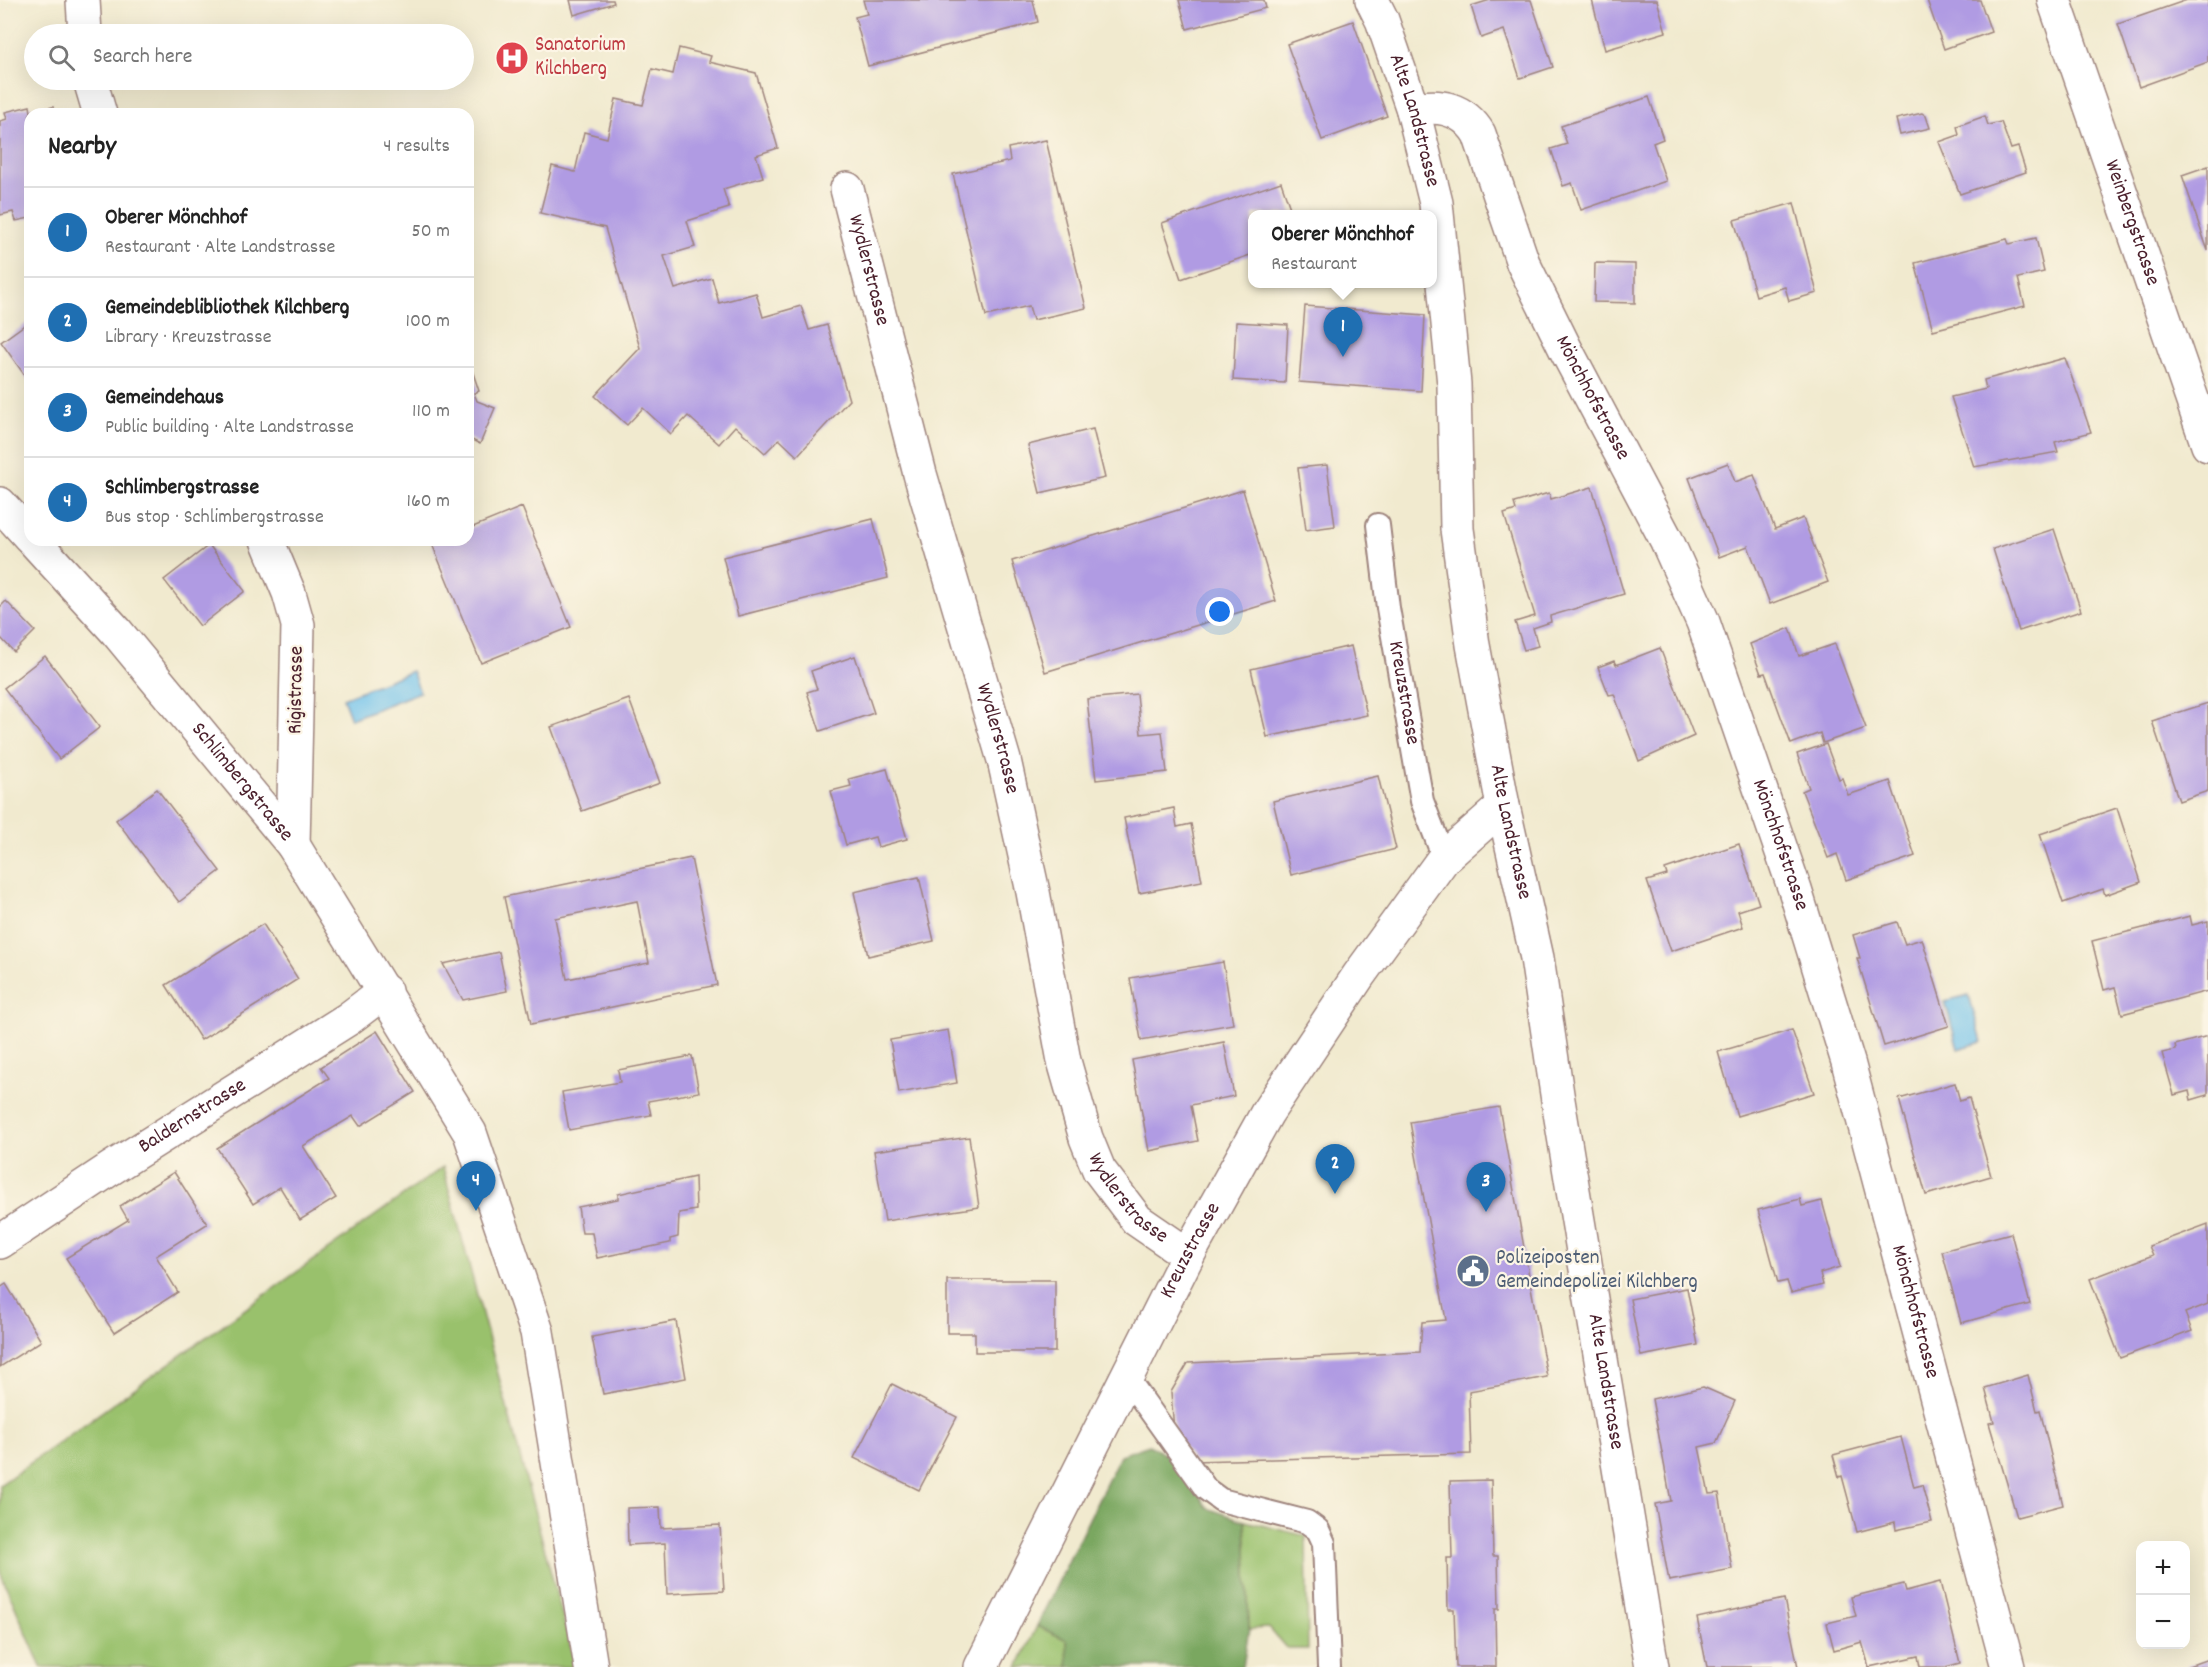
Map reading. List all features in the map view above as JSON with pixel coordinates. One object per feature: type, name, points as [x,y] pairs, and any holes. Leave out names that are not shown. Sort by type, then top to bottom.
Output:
[{"type":"street","points":[[83,0],[85,24]]},
{"type":"street","name":"Alte Landstrasse","points":[[1372,0],[1382,20],[1413,110],[1437,210]]},
{"type":"street","name":"Weinbergstrasse","points":[[2054,0],[2208,445]]},
{"type":"street","points":[[93,90],[98,108]]},
{"type":"street","name":"Mönchhofstrasse","points":[[1413,110],[1431,106],[1444,107],[1473,123],[1479,134],[1523,263],[1566,350],[1666,539],[1703,622],[1795,890],[1848,1062],[2008,1667]]},
{"type":"street","name":"Wydlerstrasse","points":[[847,189],[920,474],[1004,760],[1034,892],[1064,1060],[1086,1138],[1099,1170],[1137,1220],[1188,1255]]},
{"type":"street","name":"Alte Landstrasse","points":[[1437,213],[1454,384],[1457,529],[1473,645],[1503,806],[1537,958],[1560,1114],[1652,1667]]},
{"type":"street","name":"Schlimbergstrasse","points":[[0,504],[24,530]]},
{"type":"street","name":"Schlimbergstrasse","points":[[39,546],[116,631],[293,845],[385,991],[470,1133],[537,1332],[591,1667]]},
{"type":"street","name":"Rigistrasse","points":[[269,546],[289,593],[298,625],[293,845]]},
{"type":"street","name":"Kreuzstrasse","points":[[981,1667],[1188,1255],[1268,1113],[1359,975],[1444,858],[1503,806]]},
{"type":"street","name":"Baldernstrasse","points":[[0,1242],[110,1169],[348,1019],[385,991]]},
{"type":"lane","name":"Kreuzstrasse","points":[[1378,525],[1388,608],[1422,801],[1444,858]]},
{"type":"lane","points":[[1127,1378],[1206,1489],[1221,1500],[1307,1522],[1318,1530],[1324,1543],[1329,1667]]},
{"type":"green space","points":[[443,1167],[576,1667],[41,1667],[0,1572],[0,1485]]},
{"type":"green space","points":[[1149,1445],[1180,1463],[1207,1508],[1245,1521],[1249,1629],[1243,1667],[1068,1667],[1067,1640],[1037,1626],[1120,1455]]},
{"type":"green space","points":[[1245,1521],[1306,1536],[1308,1649],[1287,1649],[1269,1628],[1249,1629]]},
{"type":"green space","points":[[1037,1626],[1067,1640],[1068,1667],[1018,1667]]},
{"type":"water","points":[[412,671],[420,692],[351,719],[343,698]]},
{"type":"water","points":[[1969,995],[1982,1042],[1958,1049],[1945,1001]]},
{"type":"building","points":[[570,0],[613,0],[614,3],[574,15]]},
{"type":"building","points":[[863,0],[1033,0],[1038,22],[868,66],[855,17],[867,14]]},
{"type":"building","points":[[1179,0],[1264,0],[1266,8],[1187,29]]},
{"type":"building","points":[[1490,0],[1531,0],[1553,67],[1520,78],[1504,30],[1481,38],[1471,6]]},
{"type":"building","points":[[1592,0],[1657,0],[1666,32],[1605,50]]},
{"type":"building","points":[[1927,0],[1980,0],[1991,32],[1944,49]]},
{"type":"building","points":[[2187,0],[2208,0],[2208,62],[2139,87],[2118,24]]},
{"type":"building","points":[[1353,21],[1387,116],[1322,140],[1287,44]]},
{"type":"building","points":[[679,48],[711,56],[709,62],[756,73],[778,148],[756,155],[763,177],[723,189],[729,208],[687,221],[695,247],[664,256],[675,289],[712,278],[719,303],[756,293],[763,317],[801,306],[809,330],[827,325],[849,400],[797,456],[779,439],[765,453],[735,426],[719,444],[688,416],[671,434],[643,408],[627,425],[595,396],[640,348],[605,228],[540,213],[552,166],[575,172],[584,132],[607,138],[616,99],[643,105],[652,69],[673,74]]},
{"type":"building","points":[[1649,97],[1663,139],[1653,143],[1666,181],[1581,210],[1572,183],[1563,186],[1551,149],[1567,144],[1561,126]]},
{"type":"building","points":[[30,106],[30,108],[24,108],[24,219],[16,221],[13,212],[0,215],[0,121],[7,119],[5,112]]},
{"type":"building","points":[[1922,113],[1926,116],[1930,128],[1900,135],[1896,119]]},
{"type":"building","points":[[1985,116],[1988,125],[2001,122],[2011,149],[2018,147],[2026,172],[1960,194],[1939,142],[1959,135],[1957,126]]},
{"type":"building","points":[[1046,140],[1086,308],[1033,320],[1029,306],[986,316],[953,174],[1010,161],[1008,148]]},
{"type":"building","points":[[2208,166],[2208,251],[2182,175]]},
{"type":"building","points":[[1281,182],[1291,210],[1248,210],[1248,256],[1181,279],[1162,223]]},
{"type":"building","points":[[1794,203],[1817,293],[1789,301],[1785,287],[1756,296],[1734,220]]},
{"type":"building","points":[[2036,238],[2044,272],[2018,278],[2025,306],[1933,330],[1915,263],[2007,239],[2009,244]]},
{"type":"building","points":[[1595,263],[1635,264],[1635,303],[1594,302]]},
{"type":"building","points":[[1305,306],[1425,315],[1421,391],[1299,382]]},
{"type":"building","points":[[1236,322],[1288,325],[1285,383],[1233,380]]},
{"type":"building","points":[[24,325],[24,375],[1,342]]},
{"type":"building","points":[[2065,358],[2091,432],[2055,442],[2058,452],[1974,467],[1951,397],[1986,389],[1984,380]]},
{"type":"building","points":[[474,376],[479,391],[474,393]]},
{"type":"building","points":[[474,393],[477,401],[495,408],[480,444],[474,441]]},
{"type":"building","points":[[1093,429],[1105,478],[1040,493],[1028,445]]},
{"type":"building","points":[[1728,463],[1735,482],[1754,475],[1775,529],[1803,518],[1828,582],[1770,604],[1748,546],[1719,557],[1689,478]]},
{"type":"building","points":[[1327,465],[1335,526],[1306,530],[1298,468]]},
{"type":"building","points":[[1592,487],[1624,594],[1550,616],[1551,622],[1533,628],[1538,646],[1524,650],[1515,622],[1535,616],[1504,514],[1516,510],[1514,503],[1549,493],[1551,499]]},
{"type":"building","points":[[1243,490],[1276,601],[1045,672],[1012,561]]},
{"type":"building","points":[[522,507],[571,627],[481,663],[433,546],[474,546],[474,527]]},
{"type":"building","points":[[873,519],[888,578],[738,616],[723,557]]},
{"type":"building","points":[[2054,529],[2081,611],[2019,631],[1993,549]]},
{"type":"building","points":[[210,546],[245,591],[200,626],[164,580]]},
{"type":"building","points":[[6,601],[35,631],[14,652],[0,637],[0,607]]},
{"type":"building","points":[[1790,628],[1799,656],[1835,644],[1866,728],[1823,743],[1820,733],[1791,744],[1765,673],[1761,674],[1750,644]]},
{"type":"building","points":[[1351,646],[1367,715],[1267,737],[1251,669]]},
{"type":"building","points":[[1660,648],[1694,736],[1639,761],[1614,694],[1609,695],[1598,667],[1614,661],[1616,665]]},
{"type":"building","points":[[45,656],[100,727],[59,759],[4,688]]},
{"type":"building","points":[[855,656],[874,713],[820,731],[807,692],[817,689],[811,671]]},
{"type":"building","points":[[1137,694],[1141,734],[1162,732],[1167,772],[1096,780],[1087,699]]},
{"type":"building","points":[[629,699],[660,783],[582,811],[551,727]]},
{"type":"building","points":[[2208,703],[2208,791],[2179,801],[2152,721]]},
{"type":"building","points":[[1826,744],[1839,779],[1842,778],[1848,795],[1890,781],[1915,856],[1846,880],[1837,854],[1828,858],[1802,791],[1809,788],[1797,754]]},
{"type":"building","points":[[887,769],[907,839],[878,847],[875,837],[846,845],[831,791],[851,786],[849,779]]},
{"type":"building","points":[[1378,776],[1396,849],[1291,875],[1273,801]]},
{"type":"building","points":[[157,789],[220,871],[179,902],[116,820]]},
{"type":"building","points":[[1174,808],[1177,827],[1191,824],[1202,881],[1139,893],[1124,818]]},
{"type":"building","points":[[2117,808],[2141,882],[2105,895],[2103,889],[2063,903],[2040,834]]},
{"type":"building","points":[[1739,844],[1759,904],[1738,911],[1743,927],[1671,951],[1647,881],[1667,875],[1665,869]]},
{"type":"building","points":[[691,858],[717,985],[531,1024],[504,897]],"holes":[[[637,901],[649,963],[567,979],[555,918]]]},
{"type":"building","points":[[919,877],[934,941],[868,956],[854,892]]},
{"type":"building","points":[[2190,916],[2192,925],[2208,921],[2208,991],[2122,1014],[2115,987],[2104,990],[2092,941]]},
{"type":"building","points":[[1897,922],[1905,944],[1922,939],[1949,1026],[1884,1046],[1857,958],[1860,958],[1853,935]]},
{"type":"building","points":[[263,924],[298,979],[201,1040],[166,985]]},
{"type":"building","points":[[499,952],[507,991],[463,1000],[443,964]]},
{"type":"building","points":[[1223,962],[1233,1024],[1141,1040],[1130,978]]},
{"type":"building","points":[[948,1030],[957,1083],[899,1093],[890,1040]]},
{"type":"building","points":[[1792,1030],[1814,1093],[1737,1116],[1718,1052]]},
{"type":"building","points":[[377,1031],[415,1092],[360,1126],[353,1116],[303,1146],[336,1198],[300,1220],[280,1187],[253,1204],[217,1148],[329,1078],[321,1067]]},
{"type":"building","points":[[2208,1036],[2208,1095],[2191,1100],[2189,1091],[2174,1095],[2162,1053],[2176,1050],[2175,1045]]},
{"type":"building","points":[[1224,1042],[1234,1096],[1191,1105],[1198,1141],[1149,1151],[1132,1060]]},
{"type":"building","points":[[692,1056],[699,1092],[648,1101],[651,1115],[569,1130],[562,1092],[620,1082],[618,1070]]},
{"type":"building","points":[[1955,1083],[1960,1101],[1969,1098],[1991,1176],[1926,1195],[1899,1099]]},
{"type":"building","points":[[1499,1107],[1547,1377],[1469,1391],[1471,1454],[1193,1461],[1174,1431],[1171,1392],[1188,1363],[1420,1352],[1422,1322],[1446,1320],[1410,1122]]},
{"type":"building","points":[[969,1137],[979,1207],[885,1221],[874,1151]]},
{"type":"building","points":[[174,1172],[207,1224],[156,1256],[178,1292],[114,1333],[66,1258],[128,1220],[120,1206]]},
{"type":"building","points":[[695,1177],[696,1210],[679,1213],[678,1237],[670,1239],[670,1243],[597,1258],[592,1233],[582,1233],[578,1207],[618,1199],[618,1194]]},
{"type":"building","points":[[1800,1199],[1802,1206],[1822,1201],[1840,1267],[1820,1273],[1823,1285],[1791,1293],[1787,1281],[1778,1283],[1758,1210]]},
{"type":"building","points":[[2208,1224],[2208,1304],[2185,1313],[2192,1331],[2120,1358],[2090,1279],[2153,1255],[2149,1246]]},
{"type":"building","points":[[2011,1233],[2030,1304],[1961,1323],[1942,1251]]},
{"type":"building","points":[[947,1280],[1055,1280],[1055,1352],[975,1352],[975,1333],[947,1333]]},
{"type":"building","points":[[6,1284],[41,1341],[0,1367],[0,1288]]},
{"type":"building","points":[[1687,1288],[1698,1345],[1641,1356],[1630,1299]]},
{"type":"building","points":[[676,1321],[686,1378],[603,1394],[592,1337]]},
{"type":"building","points":[[2028,1375],[2037,1411],[2040,1410],[2063,1505],[2017,1517],[1989,1423],[1994,1422],[1985,1388]]},
{"type":"building","points":[[892,1384],[957,1417],[919,1490],[854,1458]]},
{"type":"building","points":[[1703,1387],[1735,1401],[1716,1443],[1699,1447],[1709,1494],[1719,1493],[1732,1569],[1669,1581],[1655,1504],[1671,1501],[1652,1399]]},
{"type":"building","points":[[1901,1437],[1914,1487],[1922,1485],[1932,1522],[1896,1530],[1895,1522],[1857,1532],[1842,1476],[1839,1477],[1833,1455]]},
{"type":"building","points":[[1491,1480],[1493,1556],[1498,1556],[1499,1609],[1495,1609],[1496,1667],[1456,1667],[1454,1609],[1448,1609],[1447,1558],[1452,1558],[1450,1481]]},
{"type":"building","points":[[660,1507],[661,1528],[720,1525],[724,1591],[667,1594],[665,1543],[628,1545],[627,1508]]},
{"type":"building","points":[[1940,1582],[1960,1663],[1945,1667],[1920,1667],[1918,1656],[1869,1667],[1862,1642],[1834,1650],[1827,1623],[1856,1616],[1851,1597],[1904,1584],[1906,1591]]},
{"type":"building","points":[[1784,1599],[1798,1667],[1707,1667],[1697,1618]]},
{"type":"building","points":[[2208,1659],[2208,1667],[2186,1667]]},
{"type":"place","name":"Sanatorium Kilchberg","points":[[512,58]]},
{"type":"place","name":"Oberer Mönchhof","points":[[1343,357]]},
{"type":"place","name":"Gemeindeblibliothek Kilchberg","points":[[1335,1194]]},
{"type":"place","name":"Schlimbergstrasse","points":[[476,1211]]},
{"type":"place","name":"Gemeindehaus","points":[[1486,1212]]},
{"type":"place","name":"Polizeiposten Gemeindepolizei Kilchberg","points":[[1473,1271]]}]
